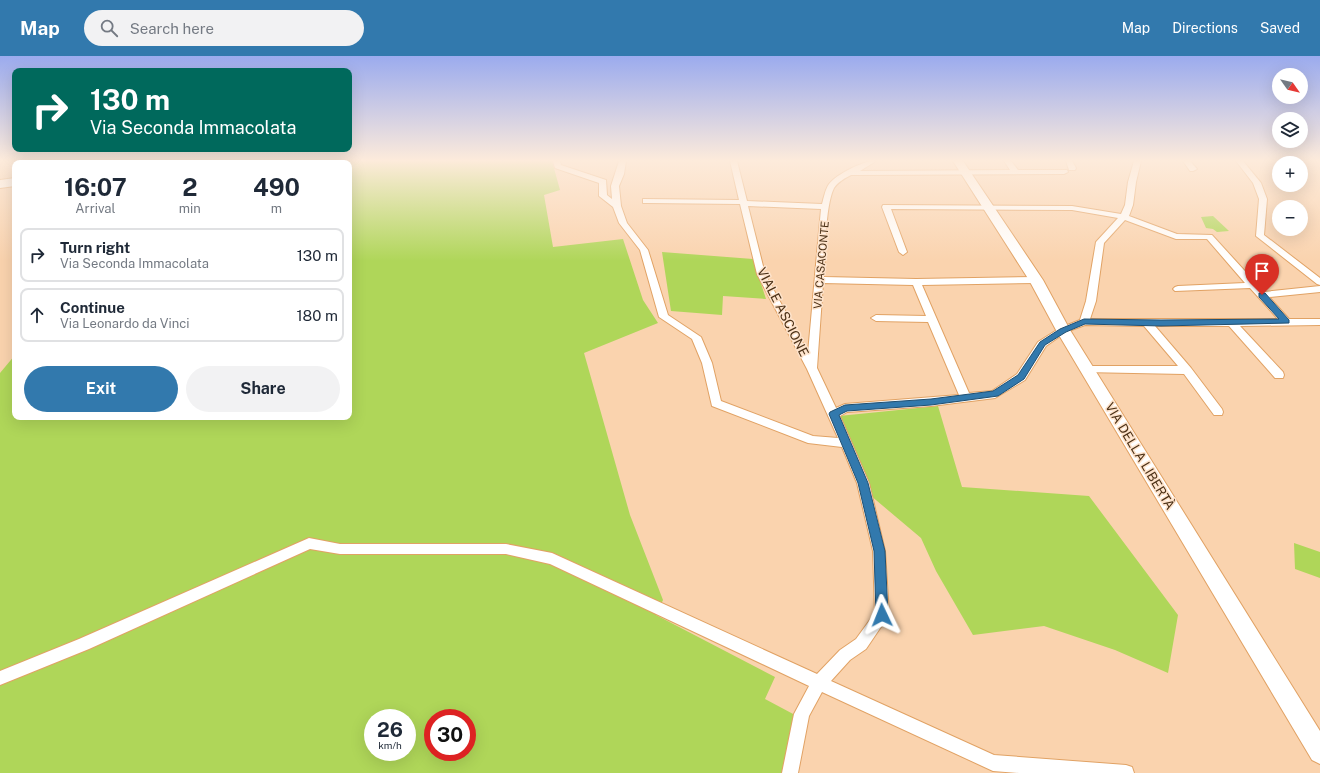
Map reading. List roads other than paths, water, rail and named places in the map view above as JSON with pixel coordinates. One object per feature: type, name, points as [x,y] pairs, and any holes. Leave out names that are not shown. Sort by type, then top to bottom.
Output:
[{"type":"street","points":[[603,194],[617,206]]},
{"type":"street","points":[[616,194],[617,206],[623,223],[644,250],[664,317],[696,337],[707,363],[716,403],[812,440],[846,443]]},
{"type":"street","name":"VIALE ASCIONE","points":[[742,194],[761,274],[812,369],[834,414],[863,483],[879,551],[882,615],[861,644],[845,655],[819,683],[802,714],[790,773]]},
{"type":"street","name":"VIA CASACONTE","points":[[812,369],[825,207],[829,194]]},
{"type":"street","name":"VIA DELLA LIBERTÀ","points":[[980,194],[1036,280],[1087,370],[1320,752]]},
{"type":"street","points":[[1084,322],[1091,301],[1100,242],[1124,217],[1129,205],[1130,194]]},
{"type":"street","points":[[1261,194],[1263,199],[1260,236],[1320,282]]},
{"type":"street","points":[[646,201],[744,203],[825,207]]},
{"type":"street","points":[[903,252],[886,207],[1072,208],[1124,217],[1176,236],[1209,237],[1286,322]]},
{"type":"street","points":[[819,280],[916,282],[1036,280]]},
{"type":"street","points":[[916,282],[966,397]]},
{"type":"street","points":[[1178,289],[1252,284]]},
{"type":"street","points":[[1262,295],[1320,289]]},
{"type":"street","points":[[876,318],[931,319]]},
{"type":"street","points":[[834,414],[845,408],[931,402],[995,394],[1021,377],[1042,344],[1063,330],[1084,322],[1320,322]]},
{"type":"street","points":[[1147,323],[1187,370],[1218,412]]},
{"type":"street","points":[[1232,323],[1279,375]]},
{"type":"street","points":[[1087,370],[1187,370]]},
{"type":"street","points":[[0,678],[84,644],[309,543],[340,549],[506,549],[552,559],[993,763],[1126,773]]}]
